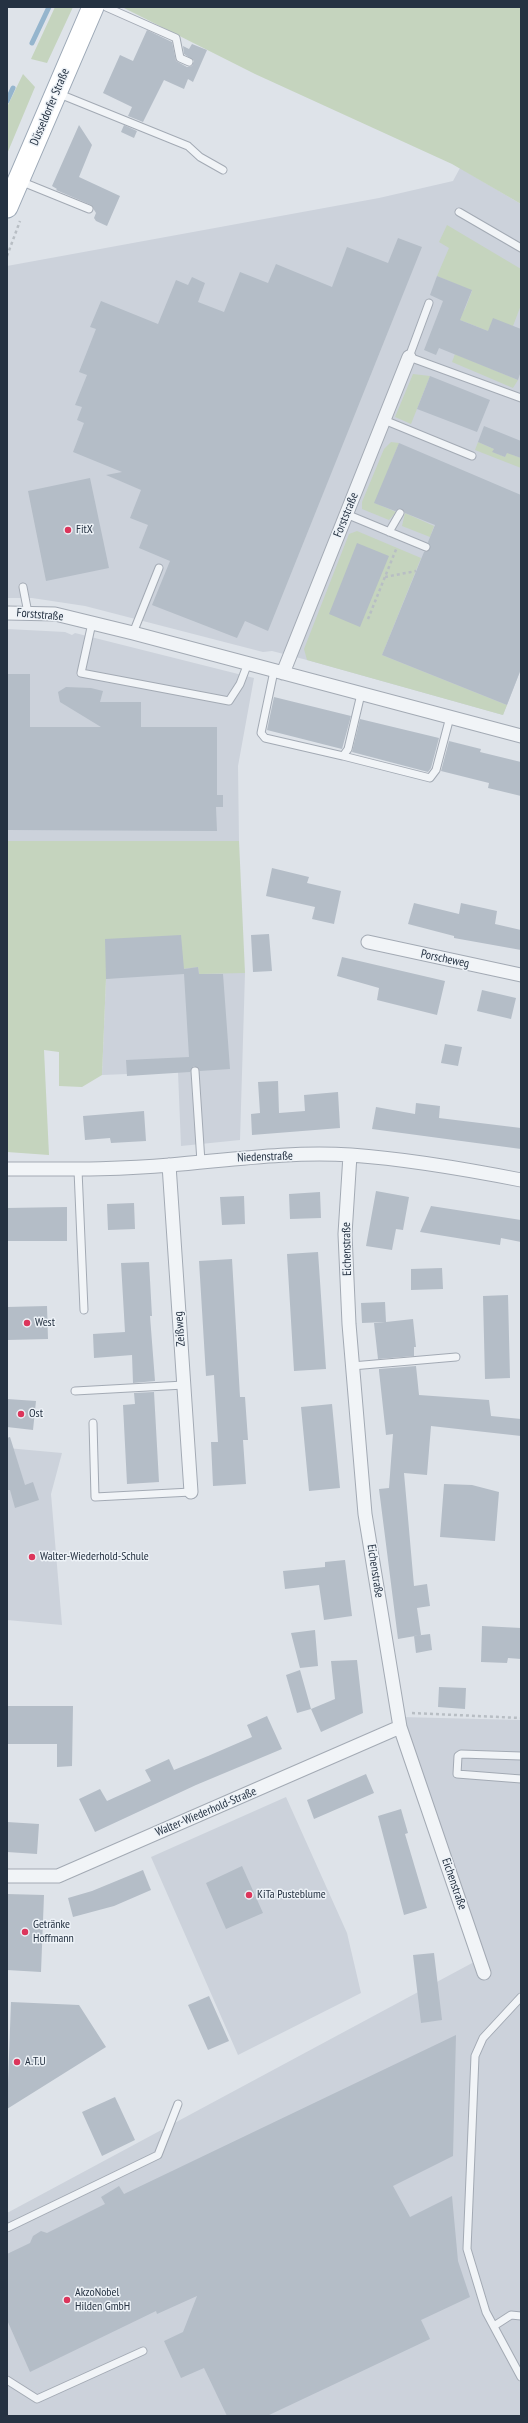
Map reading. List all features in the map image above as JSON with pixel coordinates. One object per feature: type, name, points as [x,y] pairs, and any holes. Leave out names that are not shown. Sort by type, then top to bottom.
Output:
[{"type":"main road","name":"Düsseldorfer Straße","points":[[7,207],[93,7]]},
{"type":"street","name":"Forststraße","points":[[279,672],[346,514],[409,357]]},
{"type":"street","name":"Forststraße","points":[[7,613],[55,614],[248,663],[521,736]]},
{"type":"street","name":"Porscheweg","points":[[368,942],[521,975]]},
{"type":"street","name":"Niedenstraße","points":[[7,1169],[78,1170],[169,1165],[245,1156],[350,1155],[483,1172],[521,1180]]},
{"type":"street","name":"Eichenstraße","points":[[350,1155],[345,1234],[352,1366],[365,1514],[400,1727],[484,1973]]},
{"type":"street","name":"Zeißweg","points":[[169,1165],[192,1492]]},
{"type":"street","name":"Walter-Wiederhold-Straße","points":[[7,1876],[58,1876],[400,1727]]},
{"type":"lane","points":[[106,7],[176,38],[180,58],[190,62]]},
{"type":"lane","points":[[56,92],[188,146],[200,157],[223,170]]},
{"type":"lane","points":[[18,180],[89,209]]},
{"type":"lane","points":[[459,212],[521,248]]},
{"type":"lane","points":[[429,303],[409,357],[521,398]]},
{"type":"lane","points":[[384,420],[472,456]]},
{"type":"lane","points":[[388,532],[400,513]]},
{"type":"lane","points":[[346,514],[426,547]]},
{"type":"lane","points":[[133,633],[159,568]]},
{"type":"lane","points":[[23,587],[28,613]]},
{"type":"lane","points":[[92,623],[81,673],[229,701],[240,684],[248,663]]},
{"type":"lane","points":[[279,672],[261,722],[261,733],[265,738],[430,778],[436,770],[450,717]]},
{"type":"lane","points":[[343,756],[348,749],[361,694]]},
{"type":"lane","points":[[195,1071],[201,1162]]},
{"type":"lane","points":[[78,1170],[84,1310]]},
{"type":"lane","points":[[352,1366],[456,1357]]},
{"type":"lane","points":[[75,1392],[184,1385]]},
{"type":"lane","points":[[93,1423],[95,1497],[192,1492]]},
{"type":"lane","points":[[521,1756],[461,1754],[458,1756],[457,1774],[521,1779]]},
{"type":"lane","points":[[521,1997],[483,2038],[475,2056],[467,2249],[486,2312],[521,2377]]},
{"type":"lane","points":[[7,2228],[158,2155],[178,2104]]},
{"type":"lane","points":[[494,2326],[512,2315],[521,2316]]},
{"type":"lane","points":[[7,2380],[37,2399],[143,2351]]},
{"type":"path","points":[[368,619],[401,537]]},
{"type":"path","points":[[385,577],[416,571]]},
{"type":"path","points":[[409,1713],[521,1718]]},
{"type":"shaded area","points":[[460,168],[521,204],[521,669],[503,715],[307,660],[272,651],[263,652],[85,606],[32,598],[7,598],[7,266],[379,198],[453,181]]},
{"type":"shaded area","points":[[7,629],[65,632],[72,635],[75,633],[254,678],[238,766],[239,841],[7,841]]},
{"type":"shaded area","points":[[181,935],[245,973],[240,1140],[181,1146],[178,1072],[102,1075],[106,979]]},
{"type":"shaded area","name":"Walter-Wiederhold-Schule","points":[[7,1448],[62,1453],[51,1494],[62,1625],[7,1620]]},
{"type":"shaded area","points":[[400,1717],[521,1720],[521,2416],[7,2416],[7,2213],[474,1962]]},
{"type":"shaded area","name":"KiTa Pusteblume","points":[[286,1797],[347,1933],[361,1993],[238,2055],[151,1857]]},
{"type":"green space","points":[[55,7],[73,7],[47,63],[31,59]]},
{"type":"green space","points":[[122,7],[521,7],[521,204],[452,164],[255,74]]},
{"type":"green space","points":[[23,74],[35,87],[7,154],[7,107]]},
{"type":"green space","points":[[447,225],[521,269],[521,305],[513,326],[488,331],[455,318],[465,309],[472,291],[437,276],[449,248],[439,242]]},
{"type":"green space","points":[[455,354],[518,380],[513,388],[452,362]]},
{"type":"green space","points":[[413,374],[430,376],[411,424],[395,417]]},
{"type":"green space","points":[[391,442],[399,443],[375,503],[396,512],[389,520],[362,509],[362,502],[384,449]]},
{"type":"green space","points":[[478,442],[494,449],[493,452],[505,457],[511,444],[513,455],[521,458],[521,468],[475,450]]},
{"type":"green space","points":[[405,513],[434,526],[430,537],[402,526]]},
{"type":"green space","points":[[357,531],[421,558],[382,655],[507,705],[503,715],[307,660],[304,649],[349,534]]},
{"type":"green space","points":[[7,841],[239,841],[245,973],[199,974],[198,967],[106,979],[102,1075],[82,1087],[59,1086],[59,1052],[44,1050],[49,1155],[7,1152]]},
{"type":"building","points":[[147,30],[172,42],[176,61],[187,67],[192,66],[194,61],[184,54],[183,46],[189,49],[192,44],[207,50],[193,82],[188,79],[184,89],[164,80],[143,122],[128,116],[132,107],[103,93],[120,55],[133,61]]},
{"type":"building","points":[[79,125],[92,145],[79,177],[120,196],[107,226],[96,221],[94,218],[96,213],[91,205],[56,190],[57,189],[52,186]]},
{"type":"building","points":[[124,125],[137,131],[134,138],[121,132]]},
{"type":"building","points":[[398,238],[422,247],[268,631],[245,621],[237,638],[152,605],[170,561],[139,548],[148,525],[130,518],[141,490],[106,475],[122,472],[73,452],[84,423],[77,420],[82,407],[75,405],[87,375],[79,372],[96,329],[90,327],[101,301],[158,324],[176,280],[188,285],[192,277],[205,283],[198,302],[224,312],[240,272],[268,283],[276,264],[332,287],[347,247],[388,263]]},
{"type":"building","points":[[437,276],[472,290],[460,320],[488,331],[493,318],[521,329],[521,371],[518,380],[439,348],[436,355],[424,350],[443,301],[430,295]]},
{"type":"building","points":[[430,376],[490,400],[477,432],[417,409]]},
{"type":"building","points":[[484,426],[521,441],[521,458],[507,453],[505,457],[492,452],[494,449],[478,442]]},
{"type":"building","points":[[399,443],[521,495],[521,669],[507,705],[382,655],[424,552],[430,549],[428,542],[435,525],[405,513],[402,509],[395,511],[374,503]]},
{"type":"building","name":"FitX","points":[[90,478],[109,568],[46,581],[28,491]]},
{"type":"building","points":[[357,543],[389,556],[360,627],[329,614]]},
{"type":"building","points":[[7,674],[30,674],[30,727],[101,727],[60,702],[58,692],[66,687],[91,688],[103,691],[100,702],[141,702],[141,727],[217,727],[217,795],[223,795],[223,807],[216,807],[217,831],[7,830]]},
{"type":"building","points":[[274,697],[351,716],[342,749],[267,730]]},
{"type":"building","points":[[360,719],[439,738],[431,768],[428,772],[352,752]]},
{"type":"building","points":[[449,741],[481,749],[480,752],[521,762],[521,796],[488,788],[489,783],[441,771]]},
{"type":"building","points":[[272,868],[309,877],[307,883],[341,891],[334,924],[312,919],[315,907],[266,896]]},
{"type":"building","points":[[414,903],[459,914],[461,903],[497,911],[495,924],[521,930],[521,950],[454,938],[454,936],[408,924]]},
{"type":"building","points":[[269,934],[272,971],[253,972],[251,935]]},
{"type":"building","points":[[181,935],[184,969],[198,967],[199,974],[223,974],[230,1069],[200,1071],[194,1066],[190,1072],[127,1076],[126,1060],[189,1057],[184,974],[106,979],[105,939]]},
{"type":"building","points":[[342,957],[445,981],[437,1015],[377,1000],[379,988],[337,976]]},
{"type":"building","points":[[482,990],[516,998],[511,1019],[477,1011]]},
{"type":"building","points":[[445,1044],[462,1047],[458,1066],[441,1063]]},
{"type":"building","points":[[278,1081],[279,1113],[305,1111],[304,1095],[338,1092],[340,1128],[252,1135],[251,1114],[260,1113],[258,1082]]},
{"type":"building","points":[[416,1103],[440,1106],[439,1118],[521,1128],[521,1149],[372,1129],[376,1107],[415,1114]]},
{"type":"building","points":[[144,1111],[146,1141],[111,1143],[110,1138],[85,1140],[83,1116]]},
{"type":"building","points":[[376,1191],[409,1197],[403,1230],[396,1229],[392,1250],[366,1246]]},
{"type":"building","points":[[320,1192],[321,1218],[290,1219],[289,1194]]},
{"type":"building","points":[[244,1196],[245,1224],[222,1225],[220,1197]]},
{"type":"building","points":[[134,1203],[135,1229],[108,1230],[107,1204]]},
{"type":"building","points":[[431,1206],[521,1220],[521,1242],[501,1238],[500,1245],[420,1232]]},
{"type":"building","points":[[67,1207],[67,1241],[7,1241],[7,1208]]},
{"type":"building","points":[[318,1252],[326,1369],[294,1371],[287,1254]]},
{"type":"building","points":[[232,1259],[240,1397],[245,1397],[248,1440],[243,1440],[246,1484],[213,1486],[211,1442],[218,1442],[214,1375],[206,1376],[199,1261]]},
{"type":"building","points":[[149,1262],[152,1316],[150,1316],[155,1381],[133,1383],[132,1355],[94,1358],[93,1334],[125,1332],[121,1263]]},
{"type":"building","points":[[442,1268],[443,1289],[411,1290],[411,1269]]},
{"type":"building","points":[[508,1295],[510,1378],[485,1379],[483,1296]]},
{"type":"building","points":[[385,1302],[386,1322],[413,1319],[416,1347],[414,1347],[414,1356],[378,1359],[374,1323],[385,1322],[362,1323],[361,1303]]},
{"type":"building","name":"West","points":[[47,1306],[48,1339],[7,1340],[7,1307]]},
{"type":"building","points":[[416,1366],[419,1395],[489,1400],[491,1416],[521,1419],[521,1436],[431,1426],[427,1475],[404,1473],[414,1586],[427,1584],[430,1606],[417,1608],[421,1635],[398,1639],[379,1489],[389,1488],[393,1434],[386,1435],[379,1369]]},
{"type":"building","points":[[154,1392],[159,1482],[127,1484],[123,1405],[135,1404],[134,1393]]},
{"type":"building","name":"Ost","points":[[7,1399],[36,1401],[33,1430],[7,1427]]},
{"type":"building","points":[[332,1404],[340,1488],[309,1491],[301,1407]]},
{"type":"building","points":[[10,1437],[25,1485],[33,1482],[39,1500],[15,1508],[10,1490],[7,1490],[7,1438]]},
{"type":"building","points":[[444,1484],[472,1485],[499,1492],[495,1541],[440,1537]]},
{"type":"building","points":[[345,1560],[352,1616],[324,1620],[319,1585],[285,1589],[283,1571],[325,1567],[325,1562]]},
{"type":"building","points":[[482,1626],[521,1628],[521,1659],[508,1658],[507,1663],[481,1662]]},
{"type":"building","points":[[315,1630],[318,1666],[300,1668],[291,1633]]},
{"type":"building","points":[[430,1634],[432,1650],[416,1653],[414,1636]]},
{"type":"building","points":[[357,1660],[363,1713],[321,1732],[311,1709],[335,1699],[331,1661]]},
{"type":"building","points":[[300,1670],[311,1709],[297,1713],[286,1675]]},
{"type":"building","points":[[439,1687],[466,1688],[465,1709],[438,1707]]},
{"type":"building","points":[[7,1706],[73,1706],[72,1766],[57,1767],[57,1744],[7,1744]]},
{"type":"building","points":[[267,1716],[282,1749],[196,1785],[95,1832],[79,1799],[100,1789],[107,1801],[151,1781],[145,1770],[169,1759],[174,1770],[252,1737],[247,1725]]},
{"type":"building","points":[[366,1774],[374,1793],[314,1819],[307,1800]]},
{"type":"building","points":[[401,1809],[408,1833],[405,1834],[427,1908],[404,1915],[378,1816]]},
{"type":"building","points":[[7,1822],[39,1824],[37,1854],[7,1852]]},
{"type":"building","points":[[242,1866],[263,1913],[226,1929],[206,1883]]},
{"type":"building","points":[[143,1870],[151,1890],[114,1906],[73,1917],[68,1898],[92,1891]]},
{"type":"building","name":"Getränke Hoffmann","points":[[7,1894],[44,1895],[41,1972],[7,1970]]},
{"type":"building","points":[[434,1953],[442,2020],[421,2023],[413,1955]]},
{"type":"building","points":[[209,1996],[229,2041],[208,2050],[188,2005]]},
{"type":"building","points":[[11,2002],[79,2005],[106,2047],[7,2109]]},
{"type":"building","points":[[456,2035],[453,2156],[393,2186],[410,2217],[452,2196],[458,2261],[470,2297],[421,2320],[430,2339],[267,2416],[227,2416],[204,2368],[181,2378],[164,2341],[183,2332],[197,2296],[157,2314],[156,2311],[30,2372],[7,2320],[7,2254],[30,2243],[33,2236],[41,2231],[47,2233],[105,2204],[101,2197],[119,2186],[124,2194]]},
{"type":"building","points":[[115,2097],[135,2140],[102,2156],[82,2112]]},
{"type":"waterway","points":[[32,43],[49,7]]},
{"type":"waterway","points":[[7,101],[13,88]]},
{"type":"place","name":"FitX","points":[[68,530]]},
{"type":"place","name":"West","points":[[27,1323]]},
{"type":"place","name":"Ost","points":[[21,1414]]},
{"type":"place","name":"Walter-Wiederhold-Schule","points":[[32,1557]]},
{"type":"place","name":"KiTa Pusteblume","points":[[249,1895]]},
{"type":"place","name":"Getränke Hoffmann","points":[[25,1932]]},
{"type":"place","name":"A.T.U","points":[[17,2062]]},
{"type":"place","name":"AkzoNobel Hilden GmbH","points":[[67,2300]]}]
